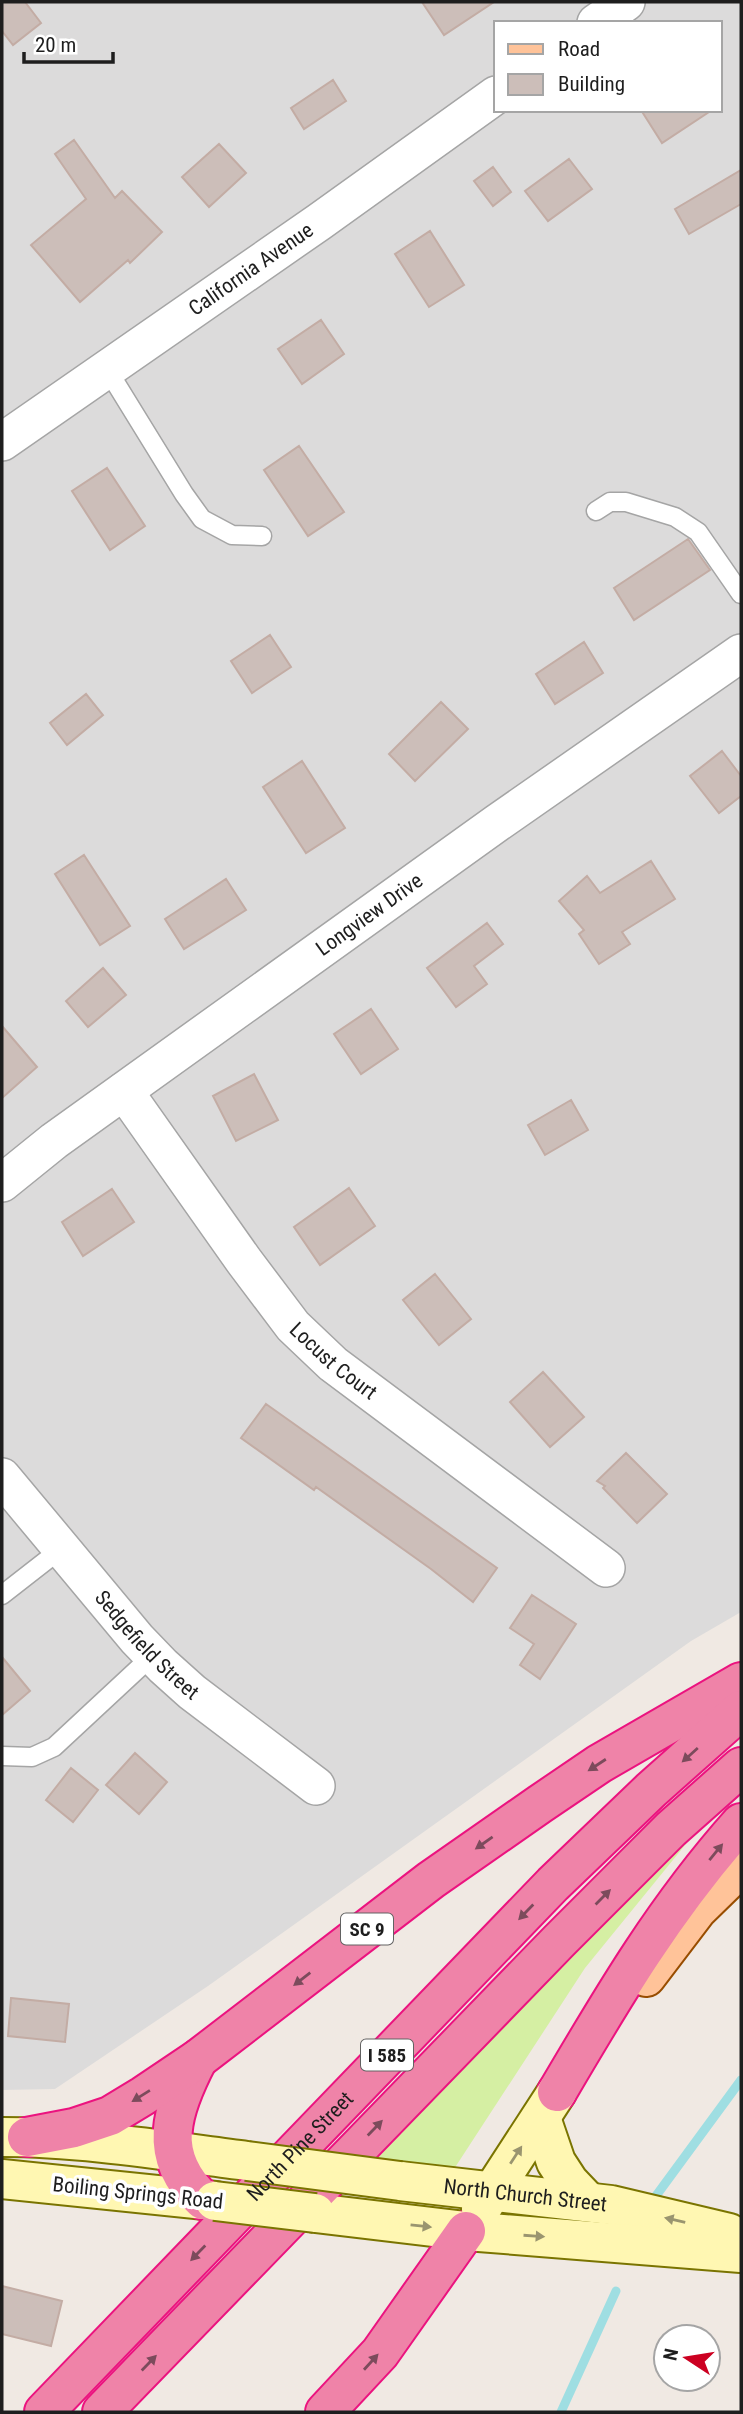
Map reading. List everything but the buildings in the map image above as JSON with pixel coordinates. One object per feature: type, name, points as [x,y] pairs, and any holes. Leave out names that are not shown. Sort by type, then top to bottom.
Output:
[{"type":"highway","name":"SC 9","points":[[14,2137],[74,2128],[110,2116],[198,2059],[442,1872],[598,1764],[741,1682]]},
{"type":"highway","name":"North Pine Street","points":[[44,2412],[553,1884],[650,1790],[741,1710]]},
{"type":"highway","name":"North Pine Street","points":[[102,2412],[559,1941],[671,1829],[741,1768]]},
{"type":"highway","points":[[549,2105],[629,1970],[679,1898],[741,1823]]},
{"type":"highway","points":[[198,2059],[182,2091],[173,2120],[173,2152],[180,2175],[188,2187],[209,2201]]},
{"type":"highway","points":[[325,2412],[380,2353],[466,2231]]},
{"type":"main road","points":[[466,2231],[549,2105],[697,1910],[741,1867]]},
{"type":"main road","points":[[549,2105],[556,2162],[569,2182],[588,2202]]},
{"type":"main road","name":"Boiling Springs Road","points":[[14,2137],[173,2152],[307,2169]]},
{"type":"main road","name":"North Church Street","points":[[307,2169],[611,2205],[741,2236]]},
{"type":"main road","name":"Boiling Springs Road","points":[[2,2179],[315,2213]]},
{"type":"main road","name":"North Church Street","points":[[315,2213],[466,2231],[741,2253]]},
{"type":"street","points":[[599,21],[626,2]]},
{"type":"street","name":"California Avenue","points":[[2,442],[319,222],[494,96]]},
{"type":"street","name":"Longview Drive","points":[[2,1183],[54,1141],[497,823],[740,658]]},
{"type":"street","name":"Locust Court","points":[[124,1091],[243,1261],[293,1325],[333,1364],[606,1568]]},
{"type":"street","name":"Sedgefield Street","points":[[2,1477],[153,1655],[192,1692],[316,1786]]},
{"type":"lane","points":[[107,369],[202,519],[232,535],[261,536]]},
{"type":"lane","points":[[596,511],[610,502],[626,502],[675,517],[698,532],[741,594]]},
{"type":"lane","points":[[2,1595],[61,1549]]},
{"type":"lane","points":[[2,1755],[32,1757],[54,1747],[153,1655]]},
{"type":"shaded area","points":[[2,2],[741,2],[741,1612],[691,1641],[208,1986],[55,2089],[2,2090]]},
{"type":"green space","points":[[734,1785],[585,1968],[454,2169],[353,2159]]},
{"type":"waterway","points":[[650,2204],[741,2080]]},
{"type":"waterway","points":[[561,2412],[616,2291]]}]
